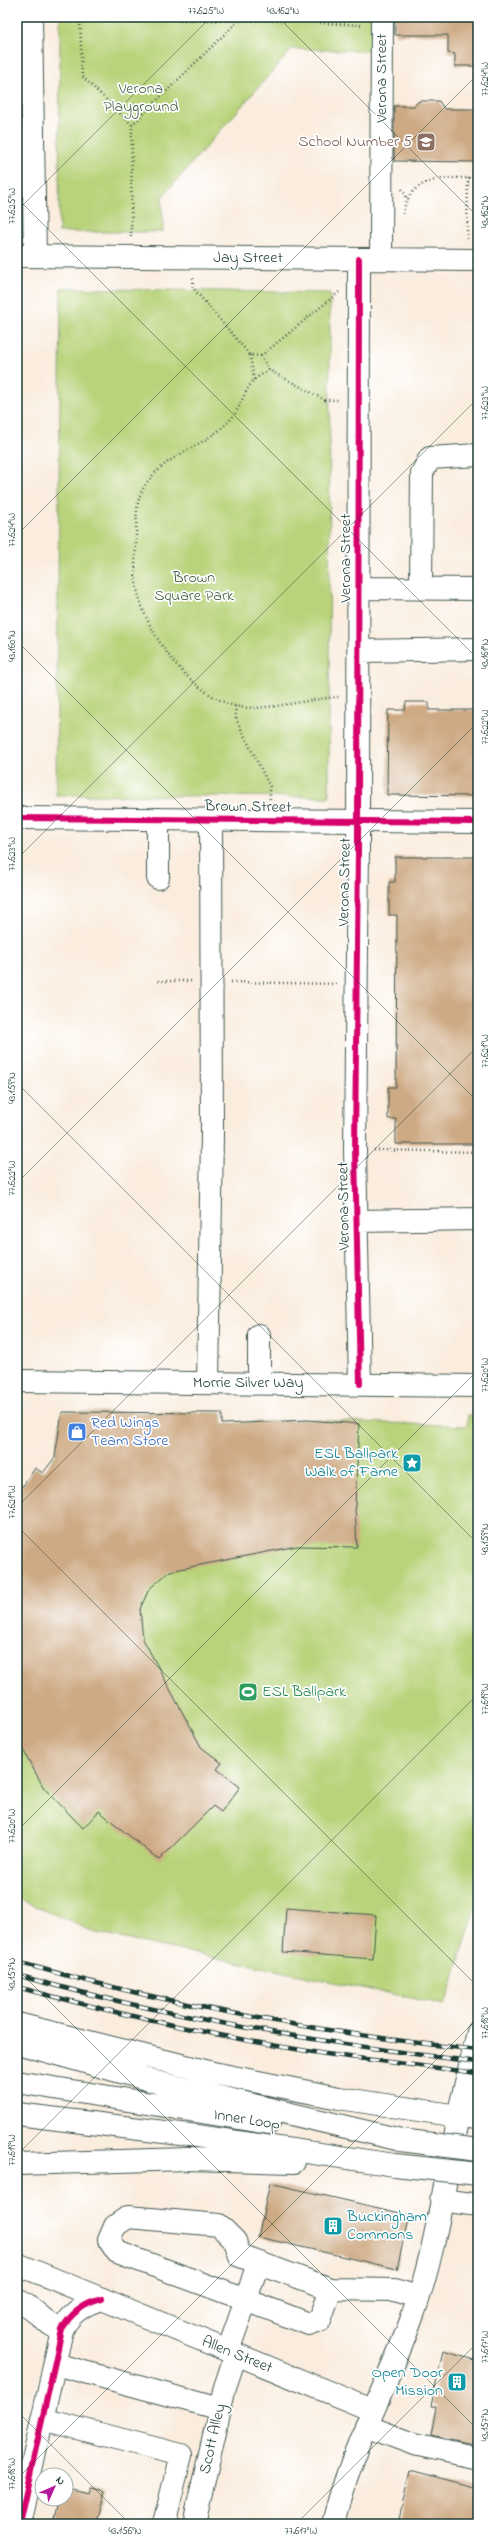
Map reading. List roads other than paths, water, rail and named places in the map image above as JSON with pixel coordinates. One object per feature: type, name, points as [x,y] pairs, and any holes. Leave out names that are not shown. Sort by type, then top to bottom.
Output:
[{"type":"main road","points":[[26,256],[32,17]]},
{"type":"main road","name":"Verona Street","points":[[381,259],[382,22]]},
{"type":"main road","name":"Jay Street","points":[[26,256],[472,260]]},
{"type":"main road","name":"Verona Street","points":[[359,259],[359,651],[356,1150],[360,1384]]},
{"type":"main road","points":[[421,588],[422,473],[430,458],[478,455]]},
{"type":"main road","points":[[359,588],[478,589]]},
{"type":"main road","points":[[359,651],[478,649]]},
{"type":"main road","name":"Brown Street","points":[[17,818],[478,822]]},
{"type":"main road","points":[[158,819],[158,878]]},
{"type":"main road","points":[[208,1383],[212,1135],[211,819]]},
{"type":"main road","points":[[357,1220],[478,1219]]},
{"type":"main road","points":[[259,1335],[259,1383]]},
{"type":"main road","name":"Morrie Silver Way","points":[[17,1382],[478,1386]]},
{"type":"main road","points":[[17,2024],[213,2073],[339,2098],[468,2117]]},
{"type":"main road","points":[[333,2524],[350,2463],[405,2336],[418,2297],[441,2200],[468,2117],[478,2032]]},
{"type":"main road","points":[[17,2043],[175,2087],[401,2140]]},
{"type":"main road","name":"Inner Loop","points":[[17,2082],[240,2119],[478,2150]]},
{"type":"main road","name":"Inner Loop","points":[[17,2114],[197,2136],[395,2165],[478,2174]]},
{"type":"main road","points":[[17,2164],[188,2159],[395,2165]]},
{"type":"main road","points":[[441,2200],[478,2206]]},
{"type":"main road","points":[[331,2289],[320,2320],[309,2324],[117,2252],[109,2240],[115,2226],[128,2217],[219,2225],[235,2241],[240,2256],[331,2289],[395,2290],[418,2297]]},
{"type":"main road","name":"Scott Alley","points":[[194,2524],[232,2353],[258,2262]]},
{"type":"main road","name":"Allen Street","points":[[17,2264],[232,2353],[369,2418],[414,2444],[478,2458]]},
{"type":"main road","points":[[19,2515],[62,2330],[69,2319],[78,2310],[89,2303],[102,2299]]},
{"type":"main road","points":[[17,2300],[38,2312],[50,2325],[62,2330]]},
{"type":"main road","points":[[55,2364],[220,2409]]},
{"type":"main road","points":[[42,2419],[181,2455],[164,2524]]},
{"type":"railway","points":[[17,1962],[131,1992],[246,2016],[361,2035],[478,2050]]},
{"type":"railway","points":[[17,1975],[131,2004],[246,2028],[420,2055],[478,2062]]},
{"type":"railway","points":[[17,1987],[127,2015],[238,2039],[313,2052],[478,2073]]},
{"type":"place","name":"School Number 5","points":[[426,142]]},
{"type":"place","name":"Red Wings Team Store","points":[[77,1432]]},
{"type":"place","name":"ESL Ballpark Walk of Fame","points":[[412,1463]]},
{"type":"place","name":"ESL Ballpark","points":[[248,1692]]},
{"type":"place","name":"Buckingham Commons","points":[[333,2226]]},
{"type":"place","name":"Open Door Mission","points":[[457,2382]]},
{"type":"park label","name":"Verona Playground","points":[[141,98]]},
{"type":"park label","name":"Brown Square Park","points":[[194,587]]}]
